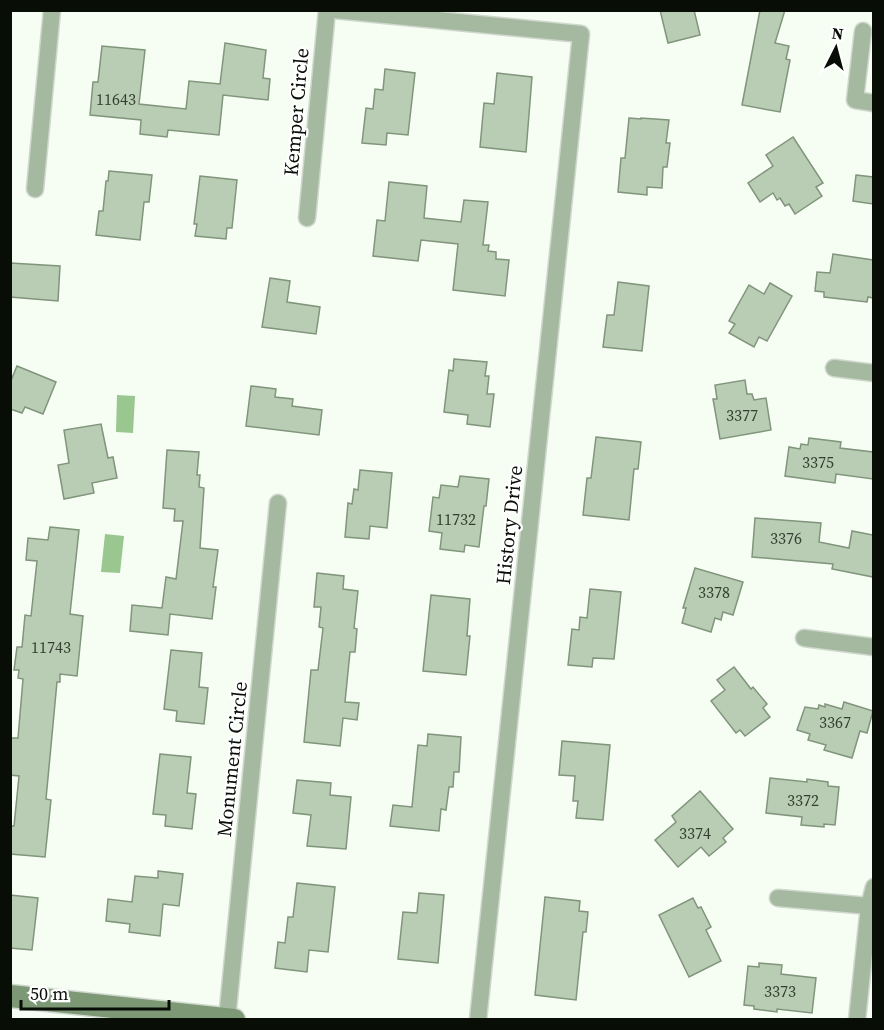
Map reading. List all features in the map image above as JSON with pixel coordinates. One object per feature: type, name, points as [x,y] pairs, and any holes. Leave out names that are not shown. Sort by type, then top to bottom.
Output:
[{"type":"main road","points":[[10,996],[234,1020]]},
{"type":"street","points":[[35,189],[51,10]]},
{"type":"street","name":"Kemper Circle","points":[[307,218],[327,10]]},
{"type":"street","name":"History Drive","points":[[334,10],[581,34],[478,1020]]},
{"type":"street","points":[[864,31],[855,100],[873,103]]},
{"type":"street","points":[[834,368],[873,373]]},
{"type":"street","name":"Monument Circle","points":[[227,1019],[278,503]]},
{"type":"street","points":[[804,638],[873,647]]},
{"type":"street","points":[[857,1020],[873,887]]},
{"type":"street","points":[[778,898],[869,906]]},
{"type":"shaded area","points":[[117,395],[135,396],[133,433],[116,432]]},
{"type":"shaded area","points":[[105,534],[124,536],[120,573],[101,572]]},
{"type":"building","points":[[660,10],[694,10],[700,35],[668,43]]},
{"type":"building","points":[[760,10],[785,10],[775,43],[789,46],[786,59],[790,60],[780,112],[742,105]]},
{"type":"building","points":[[225,43],[266,50],[263,78],[270,79],[268,100],[223,95],[219,135],[168,130],[167,137],[140,134],[141,120],[90,115],[93,82],[98,82],[102,46],[145,50],[139,104],[186,109],[189,81],[220,84]]},
{"type":"building","points":[[385,69],[415,73],[408,135],[387,133],[386,145],[362,143],[366,108],[373,109],[375,89],[383,90]]},
{"type":"building","points":[[497,73],[532,77],[526,152],[480,147],[484,103],[494,104]]},
{"type":"building","points":[[629,118],[669,120],[666,143],[670,143],[667,167],[663,167],[662,188],[647,187],[647,195],[618,192],[621,158],[625,158]]},
{"type":"building","points":[[793,137],[823,183],[816,187],[822,196],[795,214],[789,204],[785,206],[780,198],[777,200],[773,193],[760,202],[748,183],[773,166],[766,155]]},
{"type":"building","points":[[109,171],[152,175],[149,202],[144,202],[140,240],[96,235],[99,211],[103,211]]},
{"type":"building","points":[[856,175],[873,177],[873,204],[853,201]]},
{"type":"building","points":[[200,176],[237,180],[232,228],[227,228],[226,239],[195,236],[197,224],[194,224]]},
{"type":"building","points":[[389,182],[427,186],[424,218],[461,222],[464,200],[488,202],[483,245],[489,245],[488,251],[496,252],[496,259],[509,260],[505,296],[453,290],[458,244],[421,240],[418,261],[373,256],[377,220],[385,221]]},
{"type":"building","points":[[833,254],[873,260],[873,298],[868,297],[867,302],[824,297],[824,292],[815,291],[817,272],[830,273]]},
{"type":"building","points":[[10,263],[60,266],[58,301],[10,297]]},
{"type":"building","points":[[270,278],[290,281],[287,302],[320,307],[316,334],[262,327]]},
{"type":"building","points":[[618,282],[649,286],[642,351],[603,347],[607,315],[614,315]]},
{"type":"building","points":[[770,283],[792,296],[767,341],[759,337],[754,347],[729,333],[735,324],[729,321],[749,285],[764,294]]},
{"type":"building","points":[[454,359],[487,362],[485,376],[489,376],[487,394],[494,394],[490,427],[467,424],[468,415],[444,412],[449,370],[453,371]]},
{"type":"building","points":[[17,366],[56,382],[43,414],[25,407],[22,413],[10,409],[10,383]]},
{"type":"building","points":[[745,380],[747,394],[752,394],[754,400],[766,398],[771,430],[720,439],[713,399],[717,399],[715,385]]},
{"type":"building","points":[[251,386],[276,389],[275,397],[293,399],[292,406],[322,410],[319,435],[246,426]]},
{"type":"building","points":[[101,424],[108,458],[113,457],[117,478],[92,483],[94,493],[64,499],[58,465],[69,463],[64,430]]},
{"type":"building","points":[[596,437],[641,442],[638,469],[634,469],[629,520],[583,515],[587,478],[591,478]]},
{"type":"building","points":[[809,438],[841,442],[840,448],[873,452],[873,479],[836,474],[835,483],[785,476],[789,447],[800,449],[801,444],[808,445]]},
{"type":"building","points":[[167,450],[199,452],[197,475],[200,475],[199,487],[204,488],[200,548],[218,550],[212,619],[170,614],[168,635],[130,631],[132,605],[162,608],[166,577],[176,579],[183,521],[174,521],[175,509],[163,508]]},
{"type":"building","points":[[360,470],[392,473],[387,528],[370,526],[369,539],[345,537],[348,503],[352,504],[354,489],[358,490]]},
{"type":"building","points":[[460,476],[489,479],[479,547],[465,545],[464,552],[440,549],[442,533],[429,531],[433,497],[439,498],[441,485],[458,487]]},
{"type":"building","points":[[755,518],[821,523],[819,542],[849,548],[852,531],[873,535],[873,577],[832,569],[833,564],[752,557]]},
{"type":"building","points":[[50,527],[79,530],[70,614],[83,616],[77,676],[60,674],[60,682],[57,682],[46,799],[51,800],[45,857],[10,854],[10,826],[14,826],[19,776],[10,775],[10,738],[18,738],[23,679],[18,678],[19,670],[14,670],[17,647],[22,647],[25,615],[31,616],[37,561],[26,560],[28,538],[48,540]]},
{"type":"building","points":[[695,568],[743,582],[733,615],[723,612],[721,620],[715,618],[711,632],[682,623],[686,608],[683,608]]},
{"type":"building","points":[[317,573],[344,576],[343,589],[358,591],[354,628],[357,629],[355,652],[350,652],[345,702],[359,703],[357,720],[343,718],[340,746],[304,742],[311,670],[318,670],[323,628],[319,627],[321,607],[314,607]]},
{"type":"building","points":[[590,589],[621,592],[614,659],[593,658],[592,667],[568,665],[572,629],[579,630],[580,617],[587,618]]},
{"type":"building","points":[[431,595],[470,599],[467,636],[470,636],[466,675],[423,671]]},
{"type":"building","points":[[171,650],[202,653],[199,687],[208,688],[204,724],[176,721],[177,711],[164,709]]},
{"type":"building","points":[[734,667],[751,689],[753,687],[767,704],[763,708],[770,717],[745,736],[740,730],[736,733],[711,701],[725,690],[717,680]]},
{"type":"building","points":[[844,702],[873,711],[867,733],[860,731],[852,758],[824,750],[826,745],[808,740],[810,734],[797,730],[805,707],[818,709],[819,705],[825,707],[825,704],[842,709]]},
{"type":"building","points":[[428,734],[461,737],[459,772],[454,772],[453,787],[449,787],[446,810],[441,809],[439,831],[390,826],[393,805],[412,807],[418,745],[427,746]]},
{"type":"building","points":[[562,741],[610,745],[603,820],[576,818],[578,801],[573,801],[575,776],[559,775]]},
{"type":"building","points":[[160,754],[191,757],[187,793],[196,794],[192,829],[165,826],[166,815],[153,814]]},
{"type":"building","points":[[770,778],[807,782],[807,779],[828,782],[828,786],[839,787],[835,825],[824,824],[824,827],[801,825],[802,817],[766,813]]},
{"type":"building","points":[[297,780],[331,783],[330,795],[351,797],[346,849],[307,846],[311,815],[293,813]]},
{"type":"building","points":[[700,791],[733,829],[723,838],[726,842],[709,856],[701,847],[678,867],[655,840],[676,822],[672,816]]},
{"type":"building","points":[[158,871],[183,874],[179,906],[163,904],[160,936],[129,932],[130,924],[106,921],[108,899],[132,902],[135,876],[158,878]]},
{"type":"building","points":[[297,883],[335,887],[328,952],[309,950],[307,972],[275,968],[278,942],[285,943],[288,917],[293,917]]},
{"type":"building","points":[[419,893],[444,895],[438,963],[398,959],[403,912],[417,913]]},
{"type":"building","points":[[10,895],[38,898],[32,950],[10,948]]},
{"type":"building","points":[[545,897],[580,901],[579,911],[588,912],[586,932],[583,932],[576,1000],[535,995]]},
{"type":"building","points":[[693,898],[698,908],[701,907],[711,927],[706,930],[721,961],[689,977],[659,915]]},
{"type":"building","points":[[759,963],[782,965],[781,974],[816,978],[812,1013],[777,1009],[777,1012],[754,1009],[754,1006],[744,1005],[748,966],[759,967]]}]
